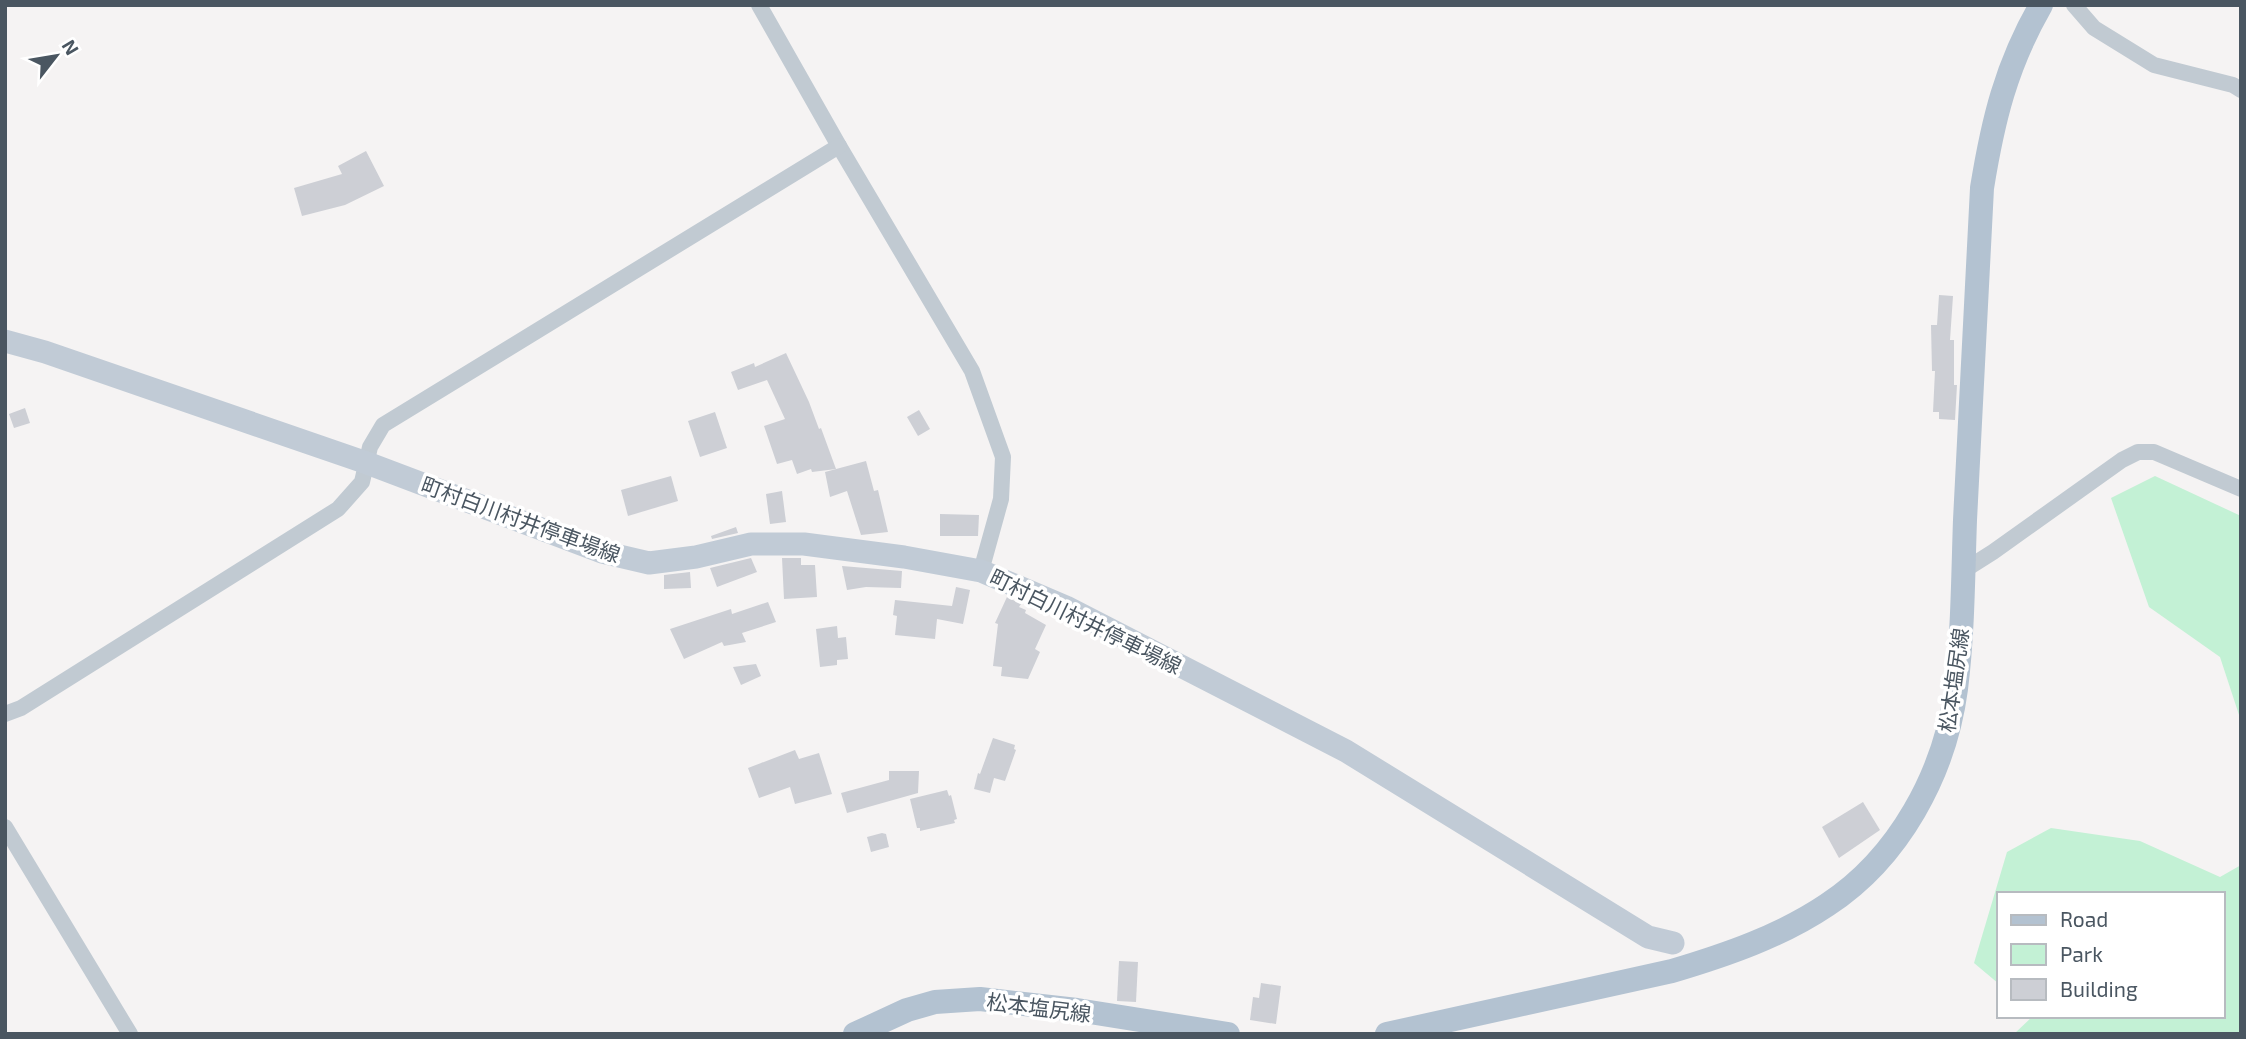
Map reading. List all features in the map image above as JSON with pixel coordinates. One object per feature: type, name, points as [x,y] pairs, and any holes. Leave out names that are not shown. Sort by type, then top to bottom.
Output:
[{"type":"main road","name":"松本塩尻線","points":[[1387,1034],[1703,962],[1779,933],[1839,896],[1871,868],[1908,823],[1931,780],[1945,742],[1956,690],[1982,188],[1992,126],[2009,71],[2042,5]]},
{"type":"main road","name":"町村白川村井停車場線","points":[[5,341],[45,352],[367,463],[602,552],[649,563],[696,557],[751,544],[804,544],[904,557],[981,571],[1066,607],[1346,751],[1648,937],[1673,943]]},
{"type":"main road","name":"松本塩尻線","points":[[855,1034],[907,1010],[935,1002],[980,999],[1077,1010],[1228,1034]]},
{"type":"street","points":[[759,5],[972,371],[1003,457],[1001,499],[981,571]]},
{"type":"street","points":[[2074,5],[2094,28],[2154,65],[2233,85],[2241,90]]},
{"type":"street","points":[[5,714],[21,708],[338,509],[362,482],[370,447],[383,425],[839,146]]},
{"type":"street","points":[[1963,571],[2122,460],[2138,452],[2154,452],[2241,489]]},
{"type":"street","points":[[5,827],[130,1034]]},
{"type":"green space","points":[[2155,476],[2241,516],[2241,721],[2220,657],[2149,607],[2111,498]]},
{"type":"green space","points":[[2051,828],[2140,841],[2220,877],[2241,865],[2241,1034],[2014,1034],[2031,1018],[2225,1018],[2225,892],[1997,892],[1997,982],[1974,963],[2007,852]]},
{"type":"building","points":[[366,151],[384,186],[345,205],[302,216],[294,188],[342,174],[338,166]]},
{"type":"building","points":[[1939,295],[1953,296],[1950,340],[1954,340],[1954,385],[1957,385],[1955,420],[1939,419],[1939,412],[1933,412],[1935,371],[1932,371],[1931,325],[1937,325]]},
{"type":"building","points":[[786,353],[819,429],[821,428],[836,469],[812,472],[811,469],[797,474],[792,460],[777,464],[764,426],[785,419],[767,380],[738,390],[731,372],[754,363],[755,367]]},
{"type":"building","points":[[25,408],[30,423],[14,428],[9,414]]},
{"type":"building","points":[[919,410],[930,429],[918,436],[907,417]]},
{"type":"building","points":[[715,412],[727,448],[700,457],[688,421]]},
{"type":"building","points":[[866,461],[874,491],[878,490],[888,532],[861,535],[847,491],[830,497],[825,472]]},
{"type":"building","points":[[671,476],[678,501],[628,516],[621,490]]},
{"type":"building","points":[[782,491],[786,522],[770,524],[766,494]]},
{"type":"building","points":[[940,514],[979,515],[978,536],[940,536]]},
{"type":"building","points":[[736,527],[738,533],[712,539],[711,536]]},
{"type":"building","points":[[751,558],[757,572],[717,587],[710,568]]},
{"type":"building","points":[[782,558],[801,558],[801,565],[815,565],[817,597],[784,599]]},
{"type":"building","points":[[842,566],[902,571],[901,588],[866,587],[847,590]]},
{"type":"building","points":[[690,572],[691,588],[664,589],[664,575]]},
{"type":"building","points":[[956,587],[970,590],[963,624],[937,619],[935,639],[895,635],[895,600],[952,606]]},
{"type":"building","points":[[1007,597],[1021,604],[1019,607],[1026,610],[1025,613],[1046,625],[1035,649],[1040,652],[1028,679],[1001,676],[1002,667],[993,666],[998,624],[995,623]]},
{"type":"building","points":[[768,602],[776,622],[742,633],[746,642],[724,646],[722,642],[684,659],[670,629],[731,609],[732,614]]},
{"type":"building","points":[[837,626],[838,638],[846,637],[848,659],[837,660],[837,665],[820,667],[816,629]]},
{"type":"building","points":[[756,664],[761,676],[741,685],[733,667]]},
{"type":"building","points":[[993,738],[1015,745],[1016,750],[1005,781],[994,778],[990,793],[974,789]]},
{"type":"building","points":[[795,750],[799,759],[819,753],[832,794],[795,804],[790,787],[759,798],[748,768]]},
{"type":"building","points":[[889,771],[919,771],[918,793],[847,813],[841,793],[889,780]]},
{"type":"building","points":[[947,790],[949,796],[951,795],[957,819],[954,820],[955,823],[920,831],[910,799]]},
{"type":"building","points":[[1863,802],[1880,830],[1839,858],[1822,827]]},
{"type":"building","points":[[886,834],[889,847],[871,852],[867,837]]},
{"type":"building","points":[[1119,961],[1138,962],[1136,1002],[1117,1001]]},
{"type":"building","points":[[1261,983],[1281,986],[1276,1024],[1250,1020],[1253,997],[1259,998]]}]
